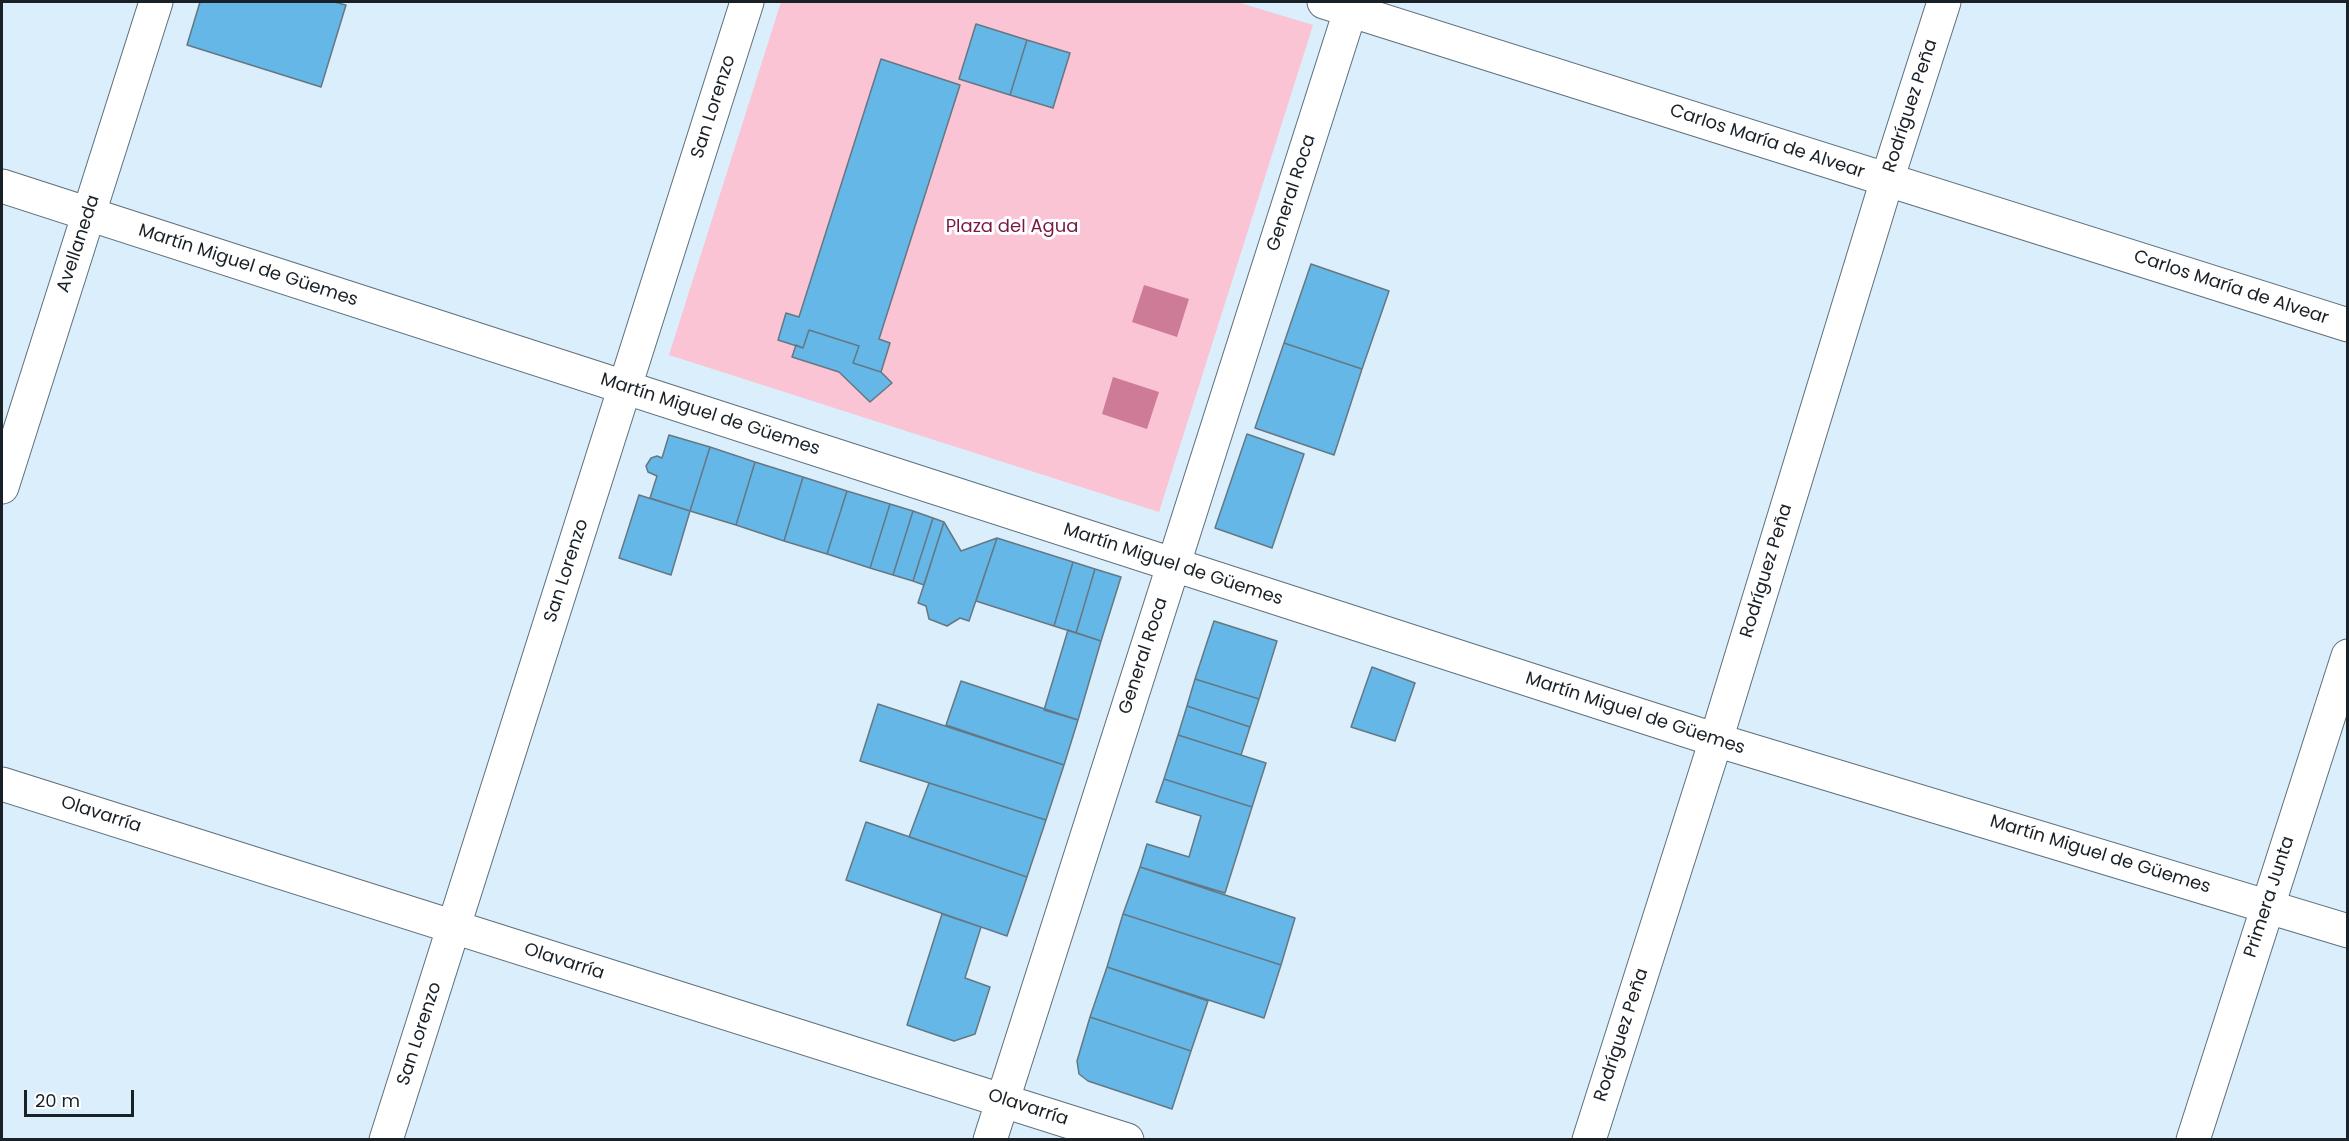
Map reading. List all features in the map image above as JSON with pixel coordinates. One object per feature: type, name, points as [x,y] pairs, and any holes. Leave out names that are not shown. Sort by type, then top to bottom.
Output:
[{"type":"street","name":"Avellaneda","points":[[2,488],[156,2]]},
{"type":"street","name":"San Lorenzo","points":[[386,1140],[747,2]]},
{"type":"street","name":"Rodríguez Peña","points":[[1588,1140],[1716,740],[1887,180],[1944,2]]},
{"type":"street","name":"Carlos María de Alvear","points":[[1343,4],[1887,180],[2348,325]]},
{"type":"street","name":"General Roca","points":[[990,1140],[1173,565],[1343,4]]},
{"type":"street","name":"Martín Miguel de Güemes","points":[[2,186],[1716,740],[2348,931]]},
{"type":"street","name":"Primera Junta","points":[[2193,1140],[2348,656]]},
{"type":"street","name":"Olavarría","points":[[2,784],[1127,1140]]},
{"type":"green space","name":"Plaza del Agua","points":[[781,2],[1237,2],[1313,25],[1159,512],[669,355]]},
{"type":"shaded area","points":[[1144,285],[1189,299],[1177,337],[1132,322]]},
{"type":"shaded area","points":[[1113,377],[1159,392],[1147,429],[1102,414]]},
{"type":"building","points":[[200,2],[334,2],[346,5],[321,87],[187,45]]},
{"type":"building","points":[[976,24],[1027,40],[1010,95],[959,79]]},
{"type":"building","points":[[1027,40],[1070,53],[1053,108],[1010,95]]},
{"type":"building","points":[[881,59],[960,85],[879,339],[890,343],[881,372],[853,363],[859,346],[809,330],[803,348],[778,340],[786,313],[799,317]]},
{"type":"building","points":[[1311,264],[1389,291],[1362,369],[1284,343]]},
{"type":"building","points":[[809,330],[859,346],[853,363],[881,372],[892,383],[870,402],[839,372],[792,357],[796,345],[803,348]]},
{"type":"building","points":[[1284,343],[1362,369],[1334,455],[1255,428]]},
{"type":"building","points":[[1247,434],[1304,454],[1272,548],[1215,528]]},
{"type":"building","points":[[669,435],[710,447],[690,511],[650,498],[657,476],[648,472],[646,466],[651,458],[657,456],[662,458]]},
{"type":"building","points":[[710,447],[755,462],[736,525],[690,511]]},
{"type":"building","points":[[755,462],[803,477],[784,541],[736,525]]},
{"type":"building","points":[[803,477],[847,491],[827,554],[784,541]]},
{"type":"building","points":[[847,491],[890,504],[870,568],[827,554]]},
{"type":"building","points":[[639,495],[690,511],[671,575],[619,558]]},
{"type":"building","points":[[890,504],[913,511],[893,575],[870,568]]},
{"type":"building","points":[[913,511],[933,518],[913,581],[893,575]]},
{"type":"building","points":[[933,518],[944,522],[924,585],[913,581]]},
{"type":"building","points":[[944,522],[961,551],[997,538],[969,621],[960,618],[947,626],[929,619],[926,606],[918,603]]},
{"type":"building","points":[[997,538],[1073,562],[1054,626],[976,601]]},
{"type":"building","points":[[1073,562],[1095,569],[1076,633],[1054,626]]},
{"type":"building","points":[[1095,569],[1121,577],[1101,641],[1076,633]]},
{"type":"building","points":[[1214,621],[1277,641],[1259,699],[1195,679]]},
{"type":"building","points":[[1068,630],[1101,641],[1078,720],[1044,710]]},
{"type":"building","points":[[1372,667],[1415,683],[1395,741],[1351,727]]},
{"type":"building","points":[[1195,679],[1259,699],[1250,727],[1187,706]]},
{"type":"building","points":[[961,681],[1078,720],[1064,765],[946,725]]},
{"type":"building","points":[[878,704],[1064,765],[1046,820],[860,761]]},
{"type":"building","points":[[1187,706],[1250,727],[1241,755],[1178,735]]},
{"type":"building","points":[[1178,735],[1266,763],[1252,807],[1164,779]]},
{"type":"building","points":[[1164,779],[1252,807],[1225,893],[1140,867],[1147,844],[1189,857],[1201,816],[1156,802]]},
{"type":"building","points":[[929,783],[1046,820],[1027,877],[909,837]]},
{"type":"building","points":[[866,822],[1027,877],[1007,936],[846,880]]},
{"type":"building","points":[[1140,867],[1295,918],[1281,965],[1123,914]]},
{"type":"building","points":[[942,914],[981,927],[965,978],[990,987],[975,1034],[954,1041],[907,1025]]},
{"type":"building","points":[[1123,914],[1281,965],[1264,1018],[1107,967]]},
{"type":"building","points":[[1107,967],[1208,1001],[1191,1051],[1090,1017]]},
{"type":"building","points":[[1090,1017],[1191,1051],[1172,1109],[1088,1081],[1079,1074],[1077,1061]]}]
